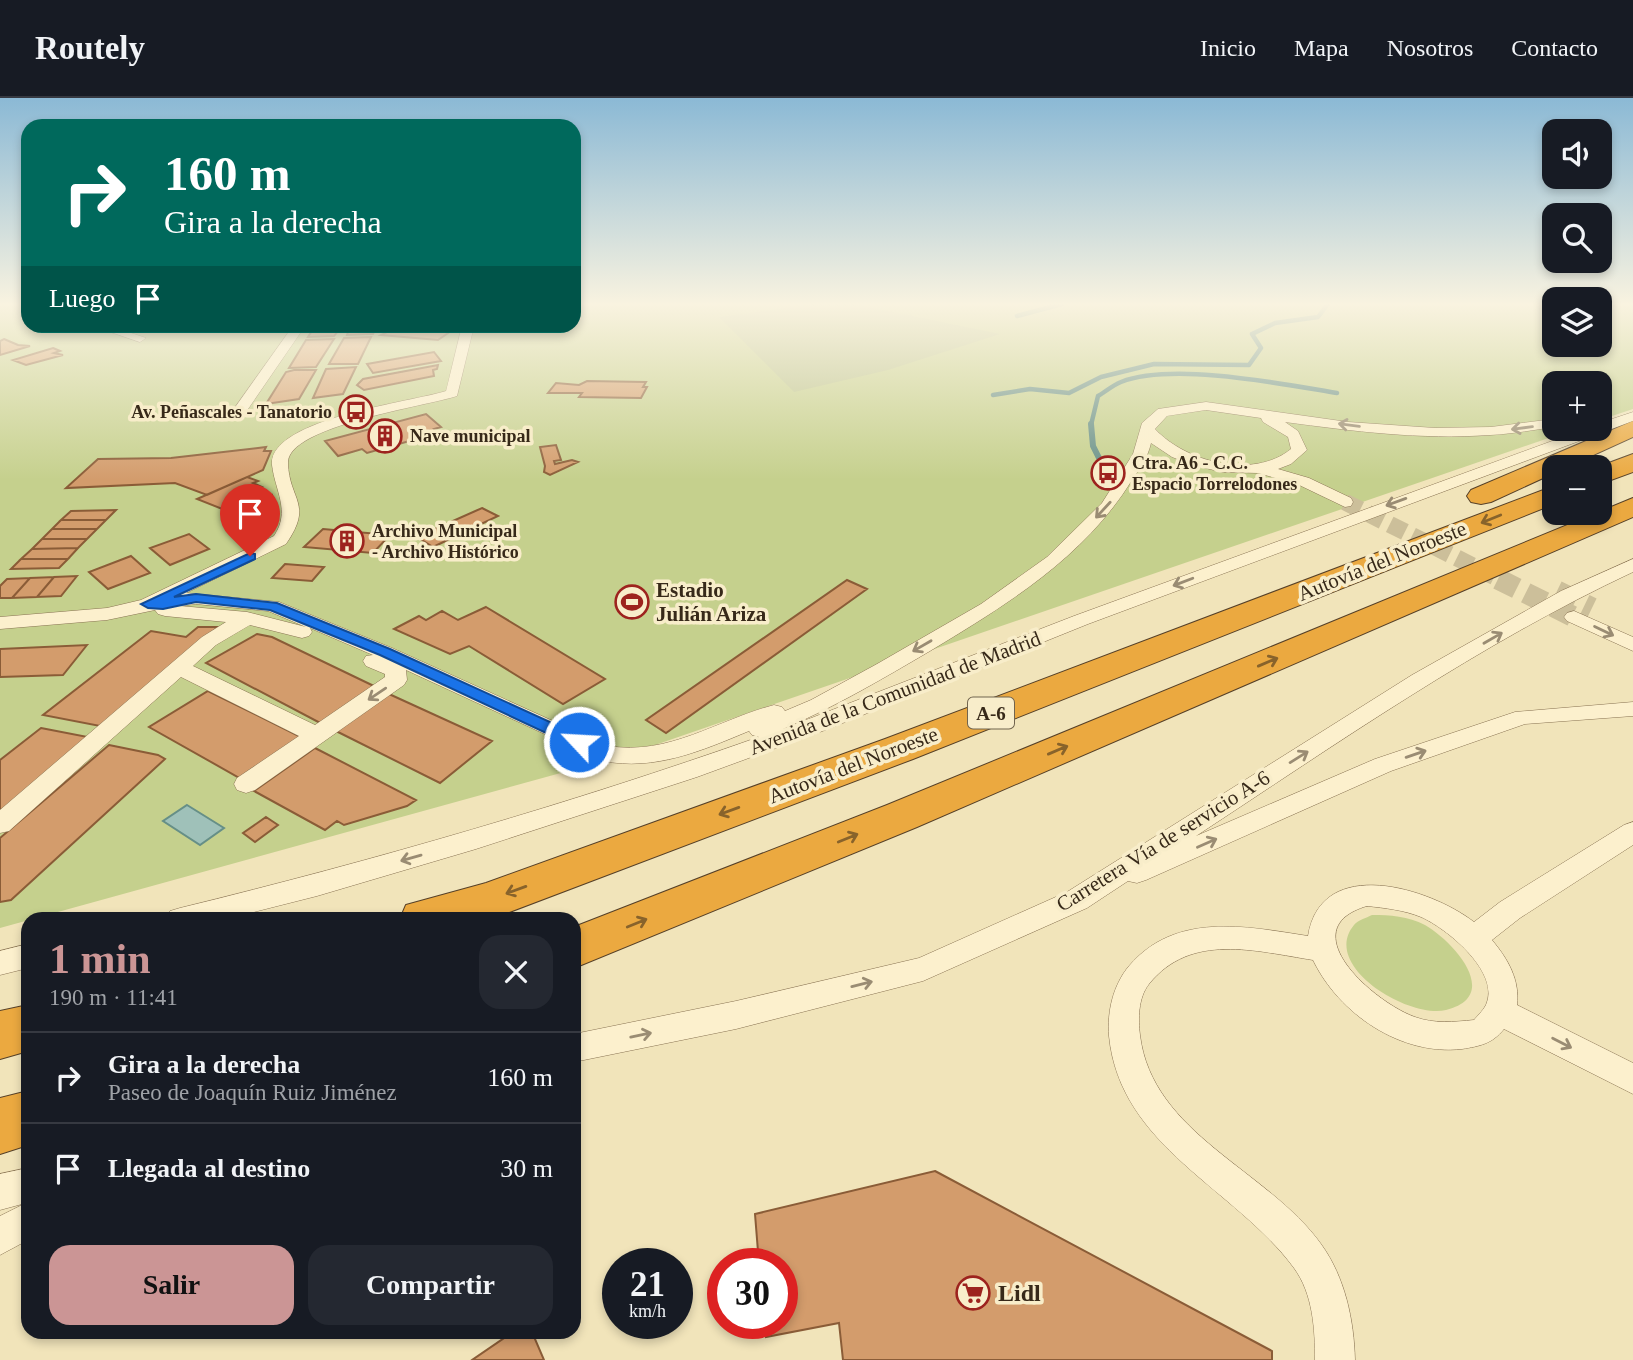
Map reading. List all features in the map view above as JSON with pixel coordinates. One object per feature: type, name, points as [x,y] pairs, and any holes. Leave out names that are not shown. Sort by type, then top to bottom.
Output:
[{"type":"highway","points":[[899,749],[1167,622],[1444,512],[1633,428]]},
{"type":"highway","points":[[1612,471],[1633,463]]},
{"type":"highway","name":"Autovía del Noroeste","points":[[448,912],[491,900],[899,749],[1542,499]]},
{"type":"highway","points":[[581,945],[902,816],[1633,507]]},
{"type":"highway","points":[[0,1035],[21,1030]]},
{"type":"highway","points":[[0,1126],[21,1120]]},
{"type":"street","points":[[241,409],[273,363]]},
{"type":"street","points":[[156,604],[281,540],[291,527],[293,514],[279,464],[283,451],[294,439],[320,428],[452,393],[459,363]]},
{"type":"street","points":[[1612,410],[1633,404]]},
{"type":"street","points":[[476,839],[563,799],[742,738],[819,705],[988,608],[1053,561],[1108,506],[1142,454],[1149,424],[1154,417],[1175,408],[1206,405],[1394,430],[1491,431],[1542,425]]},
{"type":"street","points":[[1149,431],[1164,447],[1187,458],[1216,466],[1257,468],[1285,463],[1294,457],[1299,450],[1299,443],[1294,435],[1273,420],[1241,410]]},
{"type":"street","name":"Avenida de la Comunidad de Madrid","points":[[1612,423],[1633,416]]},
{"type":"street","name":"Avenida de la Comunidad de Madrid","points":[[208,912],[317,885],[476,839],[689,771],[820,724],[1081,620],[1564,441]]},
{"type":"street","points":[[1294,457],[1321,476],[1362,496]]},
{"type":"street","points":[[1257,468],[1303,481],[1345,502]]},
{"type":"street","name":"Carretera Vía de servicio A-6","points":[[581,1047],[736,1015],[923,968],[1077,900],[1420,680],[1567,595],[1633,565]]},
{"type":"street","points":[[0,623],[107,614],[183,598],[272,606],[385,652],[603,753],[627,758],[651,756],[679,747],[884,669]]},
{"type":"street","points":[[156,604],[166,612],[247,618],[283,625],[396,671],[396,680],[389,686],[246,784]]},
{"type":"street","points":[[0,824],[209,641],[272,606]]},
{"type":"street","points":[[1633,628],[1583,612],[1633,645]]},
{"type":"street","points":[[179,668],[317,735]]},
{"type":"street","points":[[1077,900],[1383,765],[1523,717],[1633,709]]},
{"type":"street","points":[[1474,938],[1510,910],[1633,832]]},
{"type":"street","points":[[1367,895],[1403,899],[1440,914],[1474,938],[1494,963],[1504,989],[1501,1012],[1482,1031],[1448,1038],[1408,1030],[1368,1008],[1338,980],[1322,950],[1323,922],[1339,903],[1367,895]]},
{"type":"street","points":[[1322,950],[1235,938],[1198,939],[1166,951],[1142,969],[1125,997],[1123,1034],[1128,1065],[1156,1111],[1181,1141],[1306,1254],[1322,1282],[1336,1342],[1335,1360]]},
{"type":"street","points":[[0,963],[21,958]]},
{"type":"street","points":[[1501,1012],[1633,1079]]},
{"type":"street","points":[[0,1192],[21,1187]]},
{"type":"street","points":[[0,1237],[21,1224]]},
{"type":"green space","points":[[0,363],[1633,363],[1633,409],[1612,416],[1612,371],[1542,371],[1542,440],[626,755],[58,912],[21,912],[21,922],[0,928]]},
{"type":"green space","points":[[765,363],[910,363],[888,370],[794,392]]},
{"type":"green space","points":[[1372,915],[1419,922],[1448,943],[1459,955],[1472,981],[1471,993],[1463,1003],[1446,1010],[1430,1011],[1411,1006],[1373,986],[1358,972],[1349,957],[1347,941],[1354,925]]},
{"type":"water","points":[[187,805],[224,828],[200,845],[163,821]]},
{"type":"building","points":[[292,363],[319,363],[316,367],[289,368]]},
{"type":"building","points":[[330,363],[359,363],[358,364]]},
{"type":"building","points":[[373,363],[430,363],[373,373],[367,364]]},
{"type":"building","points":[[438,365],[437,369],[433,370],[434,376],[364,390],[357,385],[363,379]]},
{"type":"building","points":[[356,367],[343,394],[313,398],[326,369]]},
{"type":"building","points":[[316,370],[299,399],[266,404],[286,372]]},
{"type":"building","points":[[587,381],[646,382],[643,387],[647,387],[641,398],[579,397],[582,393],[548,393],[556,383],[579,385]]},
{"type":"building","name":"Nave municipal","points":[[426,414],[441,427],[434,429],[438,433],[367,453],[362,449],[338,456],[325,441]]},
{"type":"building","points":[[556,445],[561,460],[554,461],[555,464],[572,460],[578,462],[550,475],[544,472],[540,447]]},
{"type":"building","points":[[266,447],[264,451],[271,451],[263,470],[207,495],[175,483],[66,488],[98,459],[171,458]]},
{"type":"building","points":[[247,477],[258,481],[253,483],[262,487],[256,490],[264,493],[261,494],[269,497],[272,495],[276,507],[258,514],[248,508],[235,514],[197,499]]},
{"type":"building","points":[[482,508],[498,516],[433,547],[417,537]]},
{"type":"building","points":[[116,510],[106,520],[61,520],[71,511]]},
{"type":"building","points":[[61,520],[106,520],[97,529],[52,529]]},
{"type":"building","points":[[52,529],[97,529],[87,539],[42,539]]},
{"type":"building","name":"Archivo Municipal - Archivo Histórico","points":[[323,529],[390,535],[373,553],[304,547]]},
{"type":"building","points":[[189,534],[209,549],[170,565],[150,548]]},
{"type":"building","points":[[42,539],[87,539],[78,548],[32,549]]},
{"type":"building","points":[[78,548],[68,559],[21,559],[32,549]]},
{"type":"building","points":[[131,556],[150,573],[108,589],[89,572]]},
{"type":"building","points":[[21,559],[68,559],[59,568],[11,569]]},
{"type":"building","points":[[285,564],[324,567],[312,581],[272,578]]},
{"type":"building","points":[[77,576],[61,596],[37,597],[54,577]]},
{"type":"building","points":[[54,577],[37,597],[12,598],[30,578]]},
{"type":"building","points":[[30,578],[12,598],[0,598],[0,586],[7,579]]},
{"type":"building","points":[[847,580],[867,589],[666,733],[646,720]]},
{"type":"building","points":[[486,607],[605,679],[563,704],[469,646],[450,654],[394,629],[419,616],[426,620],[442,611],[458,620]]},
{"type":"building","points":[[198,627],[218,627],[100,726],[43,715],[151,631],[186,637]]},
{"type":"building","points":[[257,634],[272,637],[378,688],[324,725],[206,663]]},
{"type":"building","points":[[87,645],[63,675],[0,677],[0,649]]},
{"type":"building","points":[[208,691],[303,738],[243,780],[149,727]]},
{"type":"building","points":[[389,694],[492,741],[440,783],[336,731]]},
{"type":"building","points":[[41,728],[98,739],[0,820],[0,760]]},
{"type":"building","points":[[109,745],[158,755],[165,759],[11,900],[0,902],[0,838]]},
{"type":"building","points":[[315,748],[416,800],[407,806],[344,825],[337,821],[325,830],[254,791]]},
{"type":"building","points":[[266,817],[278,825],[255,842],[243,833]]},
{"type":"building","name":"Lidl","points":[[935,1171],[1272,1351],[1272,1360],[843,1360],[839,1323],[798,1331],[798,1248],[758,1248],[755,1214]]},
{"type":"building","points":[[503,1339],[535,1339],[544,1360],[472,1360]]},
{"type":"waterway","points":[[993,395],[1030,389],[1069,393],[1101,377],[1154,364],[1250,363]]},
{"type":"waterway","points":[[1091,425],[1098,396],[1118,383],[1143,376],[1198,374],[1258,380],[1337,393]]},
{"type":"waterway","points":[[1091,425],[1093,446],[1100,460]]},
{"type":"tunnel","points":[[1345,502],[1501,580]]},
{"type":"tunnel","points":[[1498,579],[1574,617]]},
{"type":"tunnel","points":[[1557,591],[1592,608]]},
{"type":"place","name":"Av. Peñascales - Tanatorio","points":[[356,412]]},
{"type":"place","name":"Nave municipal","points":[[385,436]]},
{"type":"place","name":"Ctra. A6 - C.C. Espacio Torrelodones","points":[[1108,473]]},
{"type":"place","name":"Archivo Municipal - Archivo Histórico","points":[[347,541]]},
{"type":"place","name":"Estadio Julián Ariza","points":[[632,602]]},
{"type":"place","name":"Lidl","points":[[973,1293]]},
{"type":"route","points":[[250,556],[148,604],[196,598],[272,606],[385,652],[579,742]]}]
